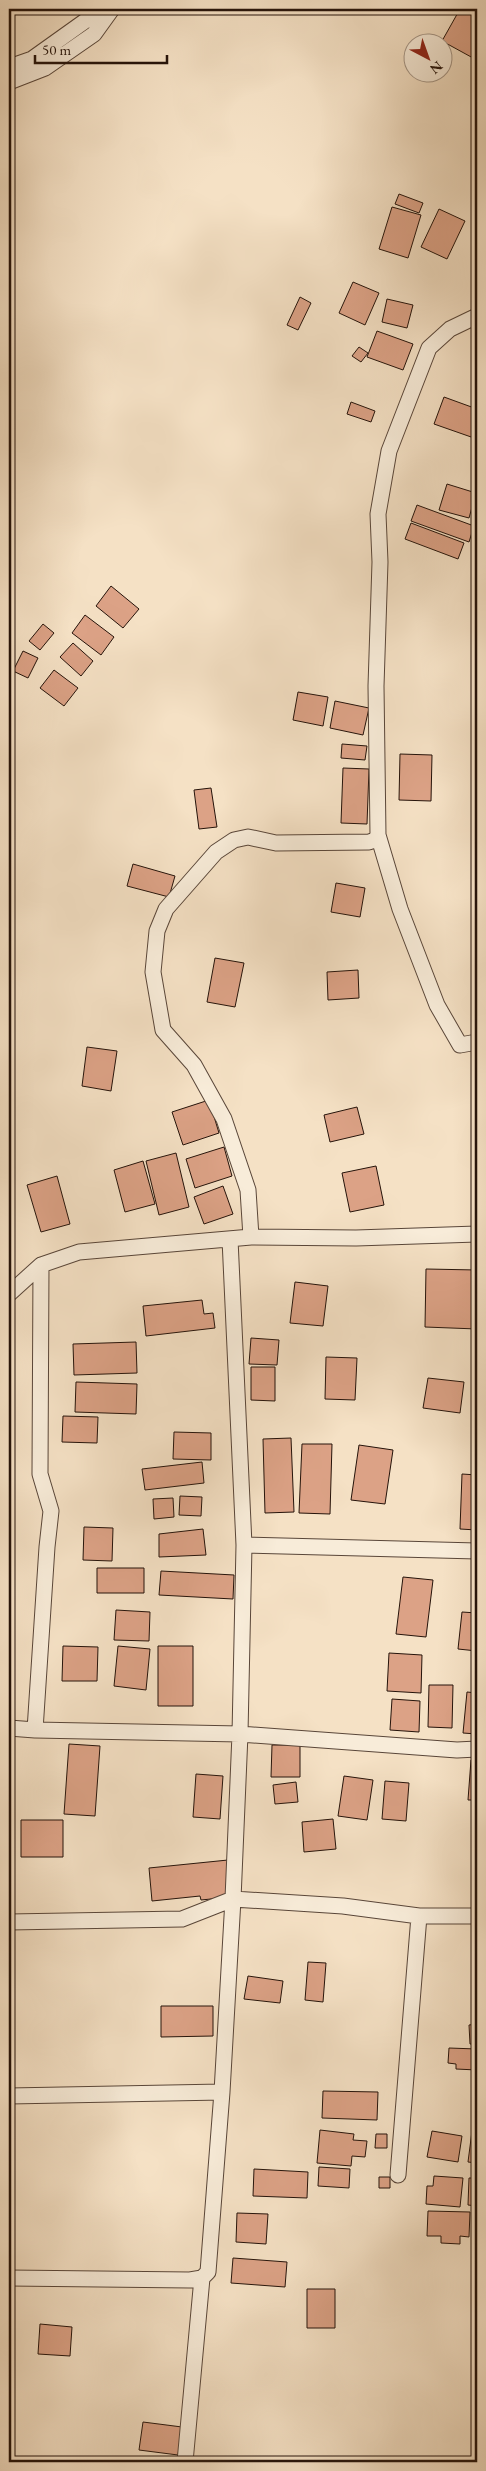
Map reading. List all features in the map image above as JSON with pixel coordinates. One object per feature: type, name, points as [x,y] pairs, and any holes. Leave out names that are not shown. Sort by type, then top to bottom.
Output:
[{"type":"street","points":[[9,67],[32,58],[95,14],[99,9]]},
{"type":"street","points":[[9,82],[45,68],[94,34],[112,9]]},
{"type":"street","points":[[477,316],[450,328],[430,348],[389,451],[378,514],[380,562],[376,686],[378,836],[400,909],[436,1005],[460,1045],[477,1042]]},
{"type":"street","points":[[251,1237],[248,1190],[224,1119],[194,1065],[163,1030],[153,972],[157,931],[166,909],[216,852],[234,840],[248,837],[276,843],[369,842],[375,840],[378,836]]},
{"type":"street","points":[[9,1294],[41,1264],[79,1252],[251,1237],[356,1238],[477,1234]]},
{"type":"street","points":[[9,2278],[190,2280],[202,2278],[208,2272],[222,2092],[240,1734],[244,1545],[230,1239]]},
{"type":"street","points":[[35,1730],[51,1511],[40,1474],[41,1264]]},
{"type":"street","points":[[244,1545],[477,1551]]},
{"type":"street","points":[[9,1728],[240,1734],[457,1750],[477,1749]]},
{"type":"street","points":[[9,1922],[182,1919],[233,1899],[343,1906],[419,1916],[477,1916]]},
{"type":"street","points":[[398,2175],[419,1916]]},
{"type":"street","points":[[9,2096],[222,2092]]},
{"type":"street","points":[[185,2462],[202,2278]]},
{"type":"building","points":[[460,9],[477,9],[477,51],[473,58],[454,48],[454,32],[447,32]]},
{"type":"building","points":[[399,194],[423,203],[419,213],[395,204]]},
{"type":"building","points":[[392,207],[421,215],[408,258],[379,249]]},
{"type":"building","points":[[439,209],[465,221],[447,259],[421,247]]},
{"type":"building","points":[[353,282],[379,293],[365,325],[339,313]]},
{"type":"building","points":[[300,297],[311,303],[298,330],[287,325]]},
{"type":"building","points":[[387,299],[413,305],[407,328],[382,322]]},
{"type":"building","points":[[377,331],[413,344],[403,370],[367,357]]},
{"type":"building","points":[[359,347],[368,353],[361,362],[352,356]]},
{"type":"building","points":[[444,397],[477,409],[477,429],[474,438],[434,424]]},
{"type":"building","points":[[351,402],[375,411],[371,422],[347,414]]},
{"type":"building","points":[[447,484],[476,493],[469,518],[439,510]]},
{"type":"building","points":[[417,505],[474,526],[469,542],[411,521]]},
{"type":"building","points":[[411,523],[464,543],[458,559],[405,539]]},
{"type":"building","points":[[111,586],[139,609],[123,628],[96,606]]},
{"type":"building","points":[[85,615],[114,637],[101,655],[72,633]]},
{"type":"building","points":[[43,624],[54,633],[40,650],[29,641]]},
{"type":"building","points":[[73,643],[93,661],[81,676],[60,657]]},
{"type":"building","points":[[23,651],[38,658],[28,678],[13,671]]},
{"type":"building","points":[[54,670],[78,688],[64,706],[40,688]]},
{"type":"building","points":[[298,692],[328,697],[323,726],[293,720]]},
{"type":"building","points":[[335,701],[369,708],[363,735],[330,728]]},
{"type":"building","points":[[342,744],[367,746],[365,760],[341,758]]},
{"type":"building","points":[[400,754],[432,755],[431,801],[399,800]]},
{"type":"building","points":[[343,768],[369,769],[367,824],[341,823]]},
{"type":"building","points":[[211,788],[217,827],[199,829],[194,790]]},
{"type":"building","points":[[133,864],[175,876],[169,897],[127,886]]},
{"type":"building","points":[[336,883],[365,888],[360,917],[331,912]]},
{"type":"building","points":[[215,958],[244,963],[235,1007],[207,1002]]},
{"type":"building","points":[[358,970],[359,998],[328,1000],[327,972]]},
{"type":"building","points":[[87,1047],[117,1051],[111,1091],[82,1086]]},
{"type":"building","points":[[209,1100],[219,1133],[183,1145],[172,1112]]},
{"type":"building","points":[[357,1107],[364,1134],[330,1142],[324,1115]]},
{"type":"building","points":[[224,1147],[232,1176],[195,1188],[186,1159]]},
{"type":"building","points":[[176,1153],[189,1207],[159,1215],[146,1161]]},
{"type":"building","points":[[143,1161],[155,1204],[125,1212],[114,1170]]},
{"type":"building","points":[[376,1166],[384,1205],[350,1212],[342,1173]]},
{"type":"building","points":[[57,1176],[70,1224],[41,1232],[27,1185]]},
{"type":"building","points":[[223,1186],[233,1214],[204,1224],[194,1197]]},
{"type":"building","points":[[426,1269],[477,1270],[477,1329],[425,1327]]},
{"type":"building","points":[[295,1282],[328,1286],[323,1326],[290,1323]]},
{"type":"building","points":[[202,1300],[204,1314],[213,1313],[215,1328],[146,1336],[143,1306]]},
{"type":"building","points":[[251,1338],[279,1340],[277,1365],[249,1364]]},
{"type":"building","points":[[136,1342],[137,1373],[74,1375],[73,1344]]},
{"type":"building","points":[[326,1357],[357,1358],[355,1400],[325,1399]]},
{"type":"building","points":[[251,1367],[275,1367],[275,1401],[251,1400]]},
{"type":"building","points":[[428,1378],[464,1382],[460,1413],[423,1408]]},
{"type":"building","points":[[76,1382],[137,1384],[136,1414],[75,1412]]},
{"type":"building","points":[[63,1416],[98,1417],[97,1443],[62,1442]]},
{"type":"building","points":[[174,1432],[211,1433],[211,1460],[173,1459]]},
{"type":"building","points":[[291,1438],[294,1512],[265,1513],[263,1439]]},
{"type":"building","points":[[302,1444],[332,1444],[330,1514],[299,1513]]},
{"type":"building","points":[[359,1445],[393,1450],[385,1504],[351,1500]]},
{"type":"building","points":[[202,1462],[204,1483],[145,1490],[142,1469]]},
{"type":"building","points":[[462,1474],[477,1475],[477,1530],[460,1529]]},
{"type":"building","points":[[180,1496],[202,1497],[201,1516],[179,1515]]},
{"type":"building","points":[[173,1498],[174,1517],[154,1519],[153,1499]]},
{"type":"building","points":[[84,1527],[113,1528],[112,1561],[83,1560]]},
{"type":"building","points":[[203,1529],[206,1555],[159,1557],[159,1534]]},
{"type":"building","points":[[97,1568],[144,1568],[144,1593],[97,1593]]},
{"type":"building","points":[[161,1571],[234,1575],[233,1599],[159,1595]]},
{"type":"building","points":[[403,1577],[433,1580],[426,1637],[396,1634]]},
{"type":"building","points":[[116,1610],[150,1612],[149,1641],[114,1640]]},
{"type":"building","points":[[462,1612],[477,1613],[477,1651],[458,1649]]},
{"type":"building","points":[[63,1646],[98,1647],[97,1681],[62,1681]]},
{"type":"building","points":[[118,1646],[150,1649],[146,1690],[114,1686]]},
{"type":"building","points":[[158,1646],[193,1646],[193,1706],[158,1706]]},
{"type":"building","points":[[389,1653],[422,1655],[421,1693],[387,1691]]},
{"type":"building","points":[[429,1685],[453,1685],[452,1728],[428,1727]]},
{"type":"building","points":[[467,1692],[477,1693],[477,1734],[463,1733]]},
{"type":"building","points":[[392,1699],[420,1701],[419,1732],[390,1730]]},
{"type":"building","points":[[69,1744],[100,1746],[95,1816],[64,1814]]},
{"type":"building","points":[[272,1745],[300,1745],[300,1777],[271,1777]]},
{"type":"building","points":[[471,1760],[477,1761],[477,1800],[468,1800]]},
{"type":"building","points":[[196,1774],[223,1776],[220,1819],[193,1817]]},
{"type":"building","points":[[344,1776],[373,1780],[367,1820],[338,1816]]},
{"type":"building","points":[[385,1781],[409,1783],[406,1821],[382,1819]]},
{"type":"building","points":[[296,1782],[298,1802],[275,1804],[273,1785]]},
{"type":"building","points":[[333,1819],[336,1849],[304,1852],[302,1822]]},
{"type":"building","points":[[21,1820],[63,1820],[63,1857],[21,1857]]},
{"type":"building","points":[[228,1860],[231,1897],[201,1900],[200,1896],[152,1901],[149,1868]]},
{"type":"building","points":[[308,1962],[326,1963],[323,2002],[305,2000]]},
{"type":"building","points":[[248,1976],[283,1981],[280,2003],[244,1999]]},
{"type":"building","points":[[161,2006],[213,2006],[213,2036],[161,2037]]},
{"type":"building","points":[[477,2024],[477,2044],[470,2044],[469,2025]]},
{"type":"building","points":[[449,2048],[477,2049],[477,2070],[456,2069],[456,2064],[448,2063]]},
{"type":"building","points":[[323,2091],[378,2092],[377,2120],[322,2118]]},
{"type":"building","points":[[320,2130],[354,2134],[353,2140],[367,2141],[365,2157],[352,2156],[351,2166],[317,2163]]},
{"type":"building","points":[[432,2131],[462,2136],[458,2162],[427,2157]]},
{"type":"building","points":[[472,2131],[477,2131],[477,2163],[468,2162]]},
{"type":"building","points":[[376,2134],[387,2134],[387,2148],[375,2148]]},
{"type":"building","points":[[319,2167],[350,2169],[349,2188],[318,2186]]},
{"type":"building","points":[[254,2169],[308,2172],[307,2198],[253,2196]]},
{"type":"building","points":[[434,2176],[463,2178],[460,2207],[426,2204],[427,2186],[433,2186]]},
{"type":"building","points":[[379,2177],[390,2177],[390,2188],[379,2188]]},
{"type":"building","points":[[469,2178],[477,2178],[477,2206],[468,2205]]},
{"type":"building","points":[[428,2211],[470,2212],[469,2237],[460,2236],[460,2244],[441,2243],[441,2236],[427,2236]]},
{"type":"building","points":[[237,2213],[268,2214],[266,2244],[236,2242]]},
{"type":"building","points":[[233,2258],[287,2262],[285,2287],[231,2283]]},
{"type":"building","points":[[307,2289],[335,2289],[335,2328],[307,2328]]},
{"type":"building","points":[[40,2324],[72,2327],[70,2356],[38,2354]]},
{"type":"building","points":[[143,2422],[182,2427],[178,2455],[139,2450]]}]
